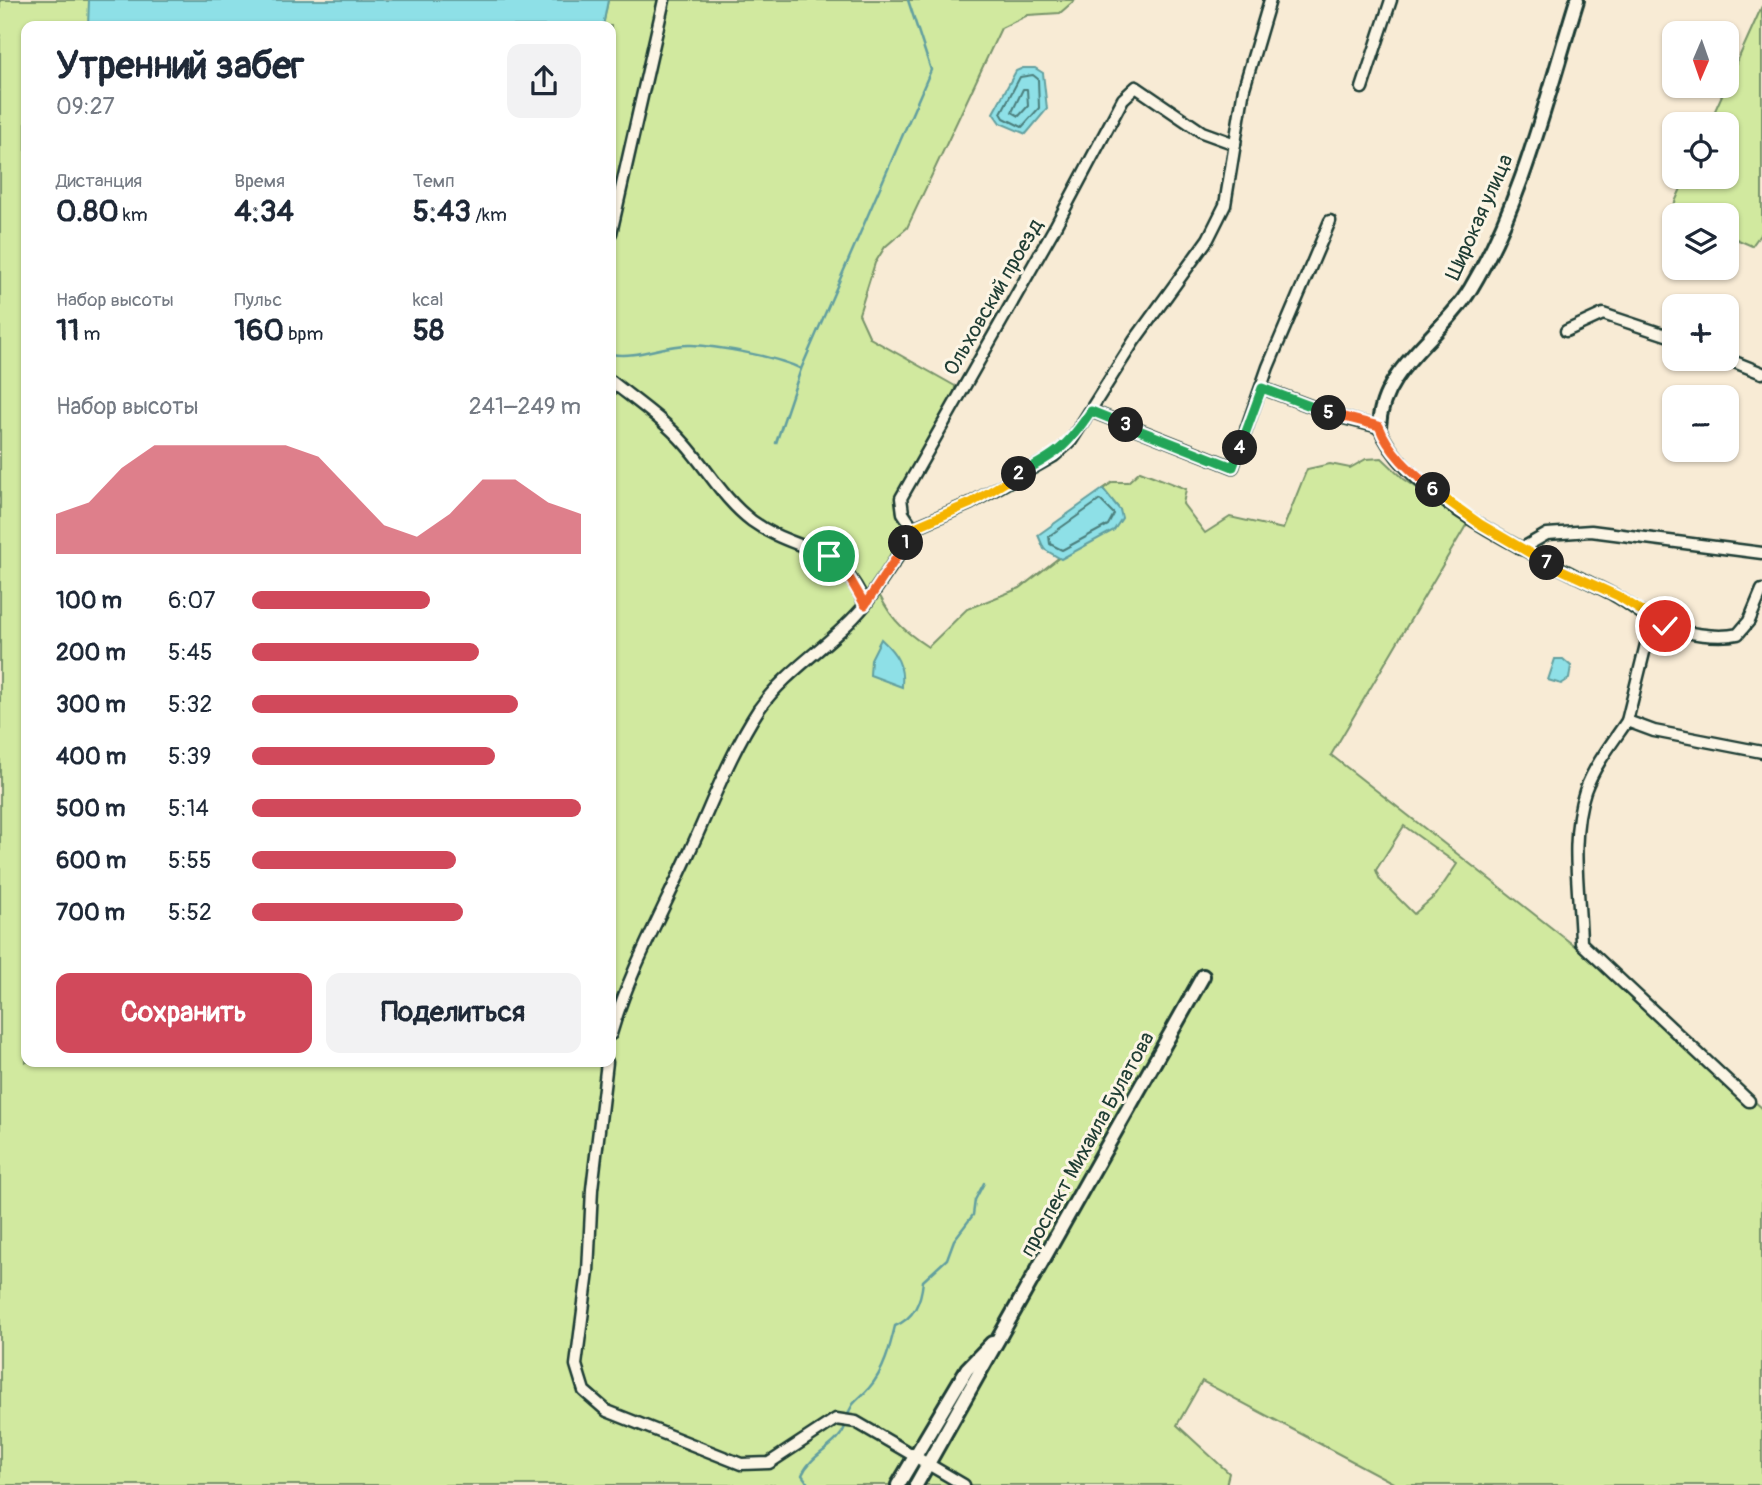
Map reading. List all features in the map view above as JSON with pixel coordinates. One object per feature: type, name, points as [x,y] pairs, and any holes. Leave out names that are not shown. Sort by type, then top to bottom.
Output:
[{"type":"street","points":[[616,211],[664,0]]},
{"type":"street","points":[[616,1021],[633,977],[737,750],[759,710],[778,685],[845,629],[901,552],[913,528],[971,503],[1054,456],[1071,441],[1134,341],[1219,222],[1225,205],[1244,88],[1270,0]]},
{"type":"street","points":[[1362,88],[1391,0]]},
{"type":"street","name":"Широкая улица","points":[[1379,426],[1384,395],[1397,375],[1454,313],[1485,262],[1525,164],[1577,0]]},
{"type":"street","name":"Ольховский проезд","points":[[913,528],[903,513],[901,498],[1055,227],[1123,99],[1136,86],[1202,132],[1236,144]]},
{"type":"street","points":[[1091,411],[1233,467],[1330,221]]},
{"type":"street","points":[[1566,331],[1603,314],[1662,334]]},
{"type":"street","points":[[1739,364],[1762,373]]},
{"type":"street","points":[[616,385],[682,440],[735,507],[773,534],[829,556],[850,579],[865,605]]},
{"type":"street","points":[[1262,388],[1340,417],[1379,426],[1390,447],[1408,469],[1466,514],[1521,549],[1618,596],[1665,626],[1713,635],[1738,634],[1749,621],[1762,590]]},
{"type":"street","points":[[1521,549],[1547,534],[1591,531],[1762,553]]},
{"type":"street","points":[[1652,620],[1627,720],[1589,782],[1581,811],[1578,839],[1581,943],[1749,1101]]},
{"type":"street","points":[[1627,720],[1654,731],[1762,752]]},
{"type":"street","name":"проспект Михаила Булатова","points":[[916,1485],[1203,976]]},
{"type":"street","points":[[606,1067],[592,1189],[589,1272],[576,1365],[584,1391],[607,1411],[741,1464],[769,1462],[836,1419],[856,1422],[964,1485]]},
{"type":"street","name":"проспект Михаила Булатова","points":[[898,1485],[967,1369],[1004,1331]]},
{"type":"green space","points":[[0,0],[137,0],[132,21],[21,21],[21,1067],[616,1067],[616,21],[604,21],[608,0],[1075,0],[1060,13],[1028,15],[1001,28],[907,228],[885,247],[875,263],[859,314],[870,338],[955,386],[954,397],[902,487],[896,511],[904,529],[874,584],[884,604],[910,634],[928,647],[967,609],[1020,588],[1120,510],[1103,489],[1113,482],[1128,482],[1140,471],[1186,489],[1183,504],[1205,533],[1230,517],[1283,529],[1307,469],[1330,464],[1350,468],[1366,459],[1382,458],[1404,479],[1468,522],[1331,755],[1576,947],[1762,1108],[1762,1485],[1397,1485],[1202,1381],[1177,1425],[1229,1473],[1226,1485],[0,1485]],"holes":[[[1404,826],[1457,864],[1436,895],[1414,914],[1380,880],[1376,870]]]},
{"type":"green space","points":[[1762,6],[1762,232],[1752,246],[1739,240],[1739,203],[1675,203],[1681,189],[1739,189],[1739,112],[1714,112],[1721,98],[1740,98],[1740,55]]},
{"type":"water","points":[[89,0],[608,0],[604,21],[88,21]]},
{"type":"water","points":[[1035,68],[1043,73],[1047,109],[1026,134],[1000,123],[993,113],[1016,71]]},
{"type":"water","points":[[1103,489],[1120,510],[1122,518],[1114,530],[1061,559],[1044,549],[1038,535]]},
{"type":"water","points":[[881,639],[898,660],[902,672],[902,687],[870,675],[871,659]]},
{"type":"water","points":[[1555,659],[1563,659],[1571,666],[1569,679],[1561,684],[1548,680]]},
{"type":"waterway","points":[[801,369],[931,70],[908,0]]},
{"type":"waterway","points":[[616,354],[631,355],[691,345],[763,356],[801,369],[776,443]]},
{"type":"waterway","points":[[847,1418],[853,1404],[879,1374],[895,1326],[912,1314],[923,1281],[947,1259],[954,1240],[973,1215],[975,1200],[984,1183]]},
{"type":"waterway","points":[[805,1485],[807,1482],[802,1475],[806,1467],[838,1438],[846,1424]]},
{"type":"route","points":[[829,556],[860,592],[865,605],[901,552],[913,528],[971,503],[1054,456],[1071,441],[1091,411],[1233,467],[1262,388],[1340,417],[1379,426],[1390,447],[1408,469],[1480,524],[1540,559],[1618,596],[1665,626]]}]
